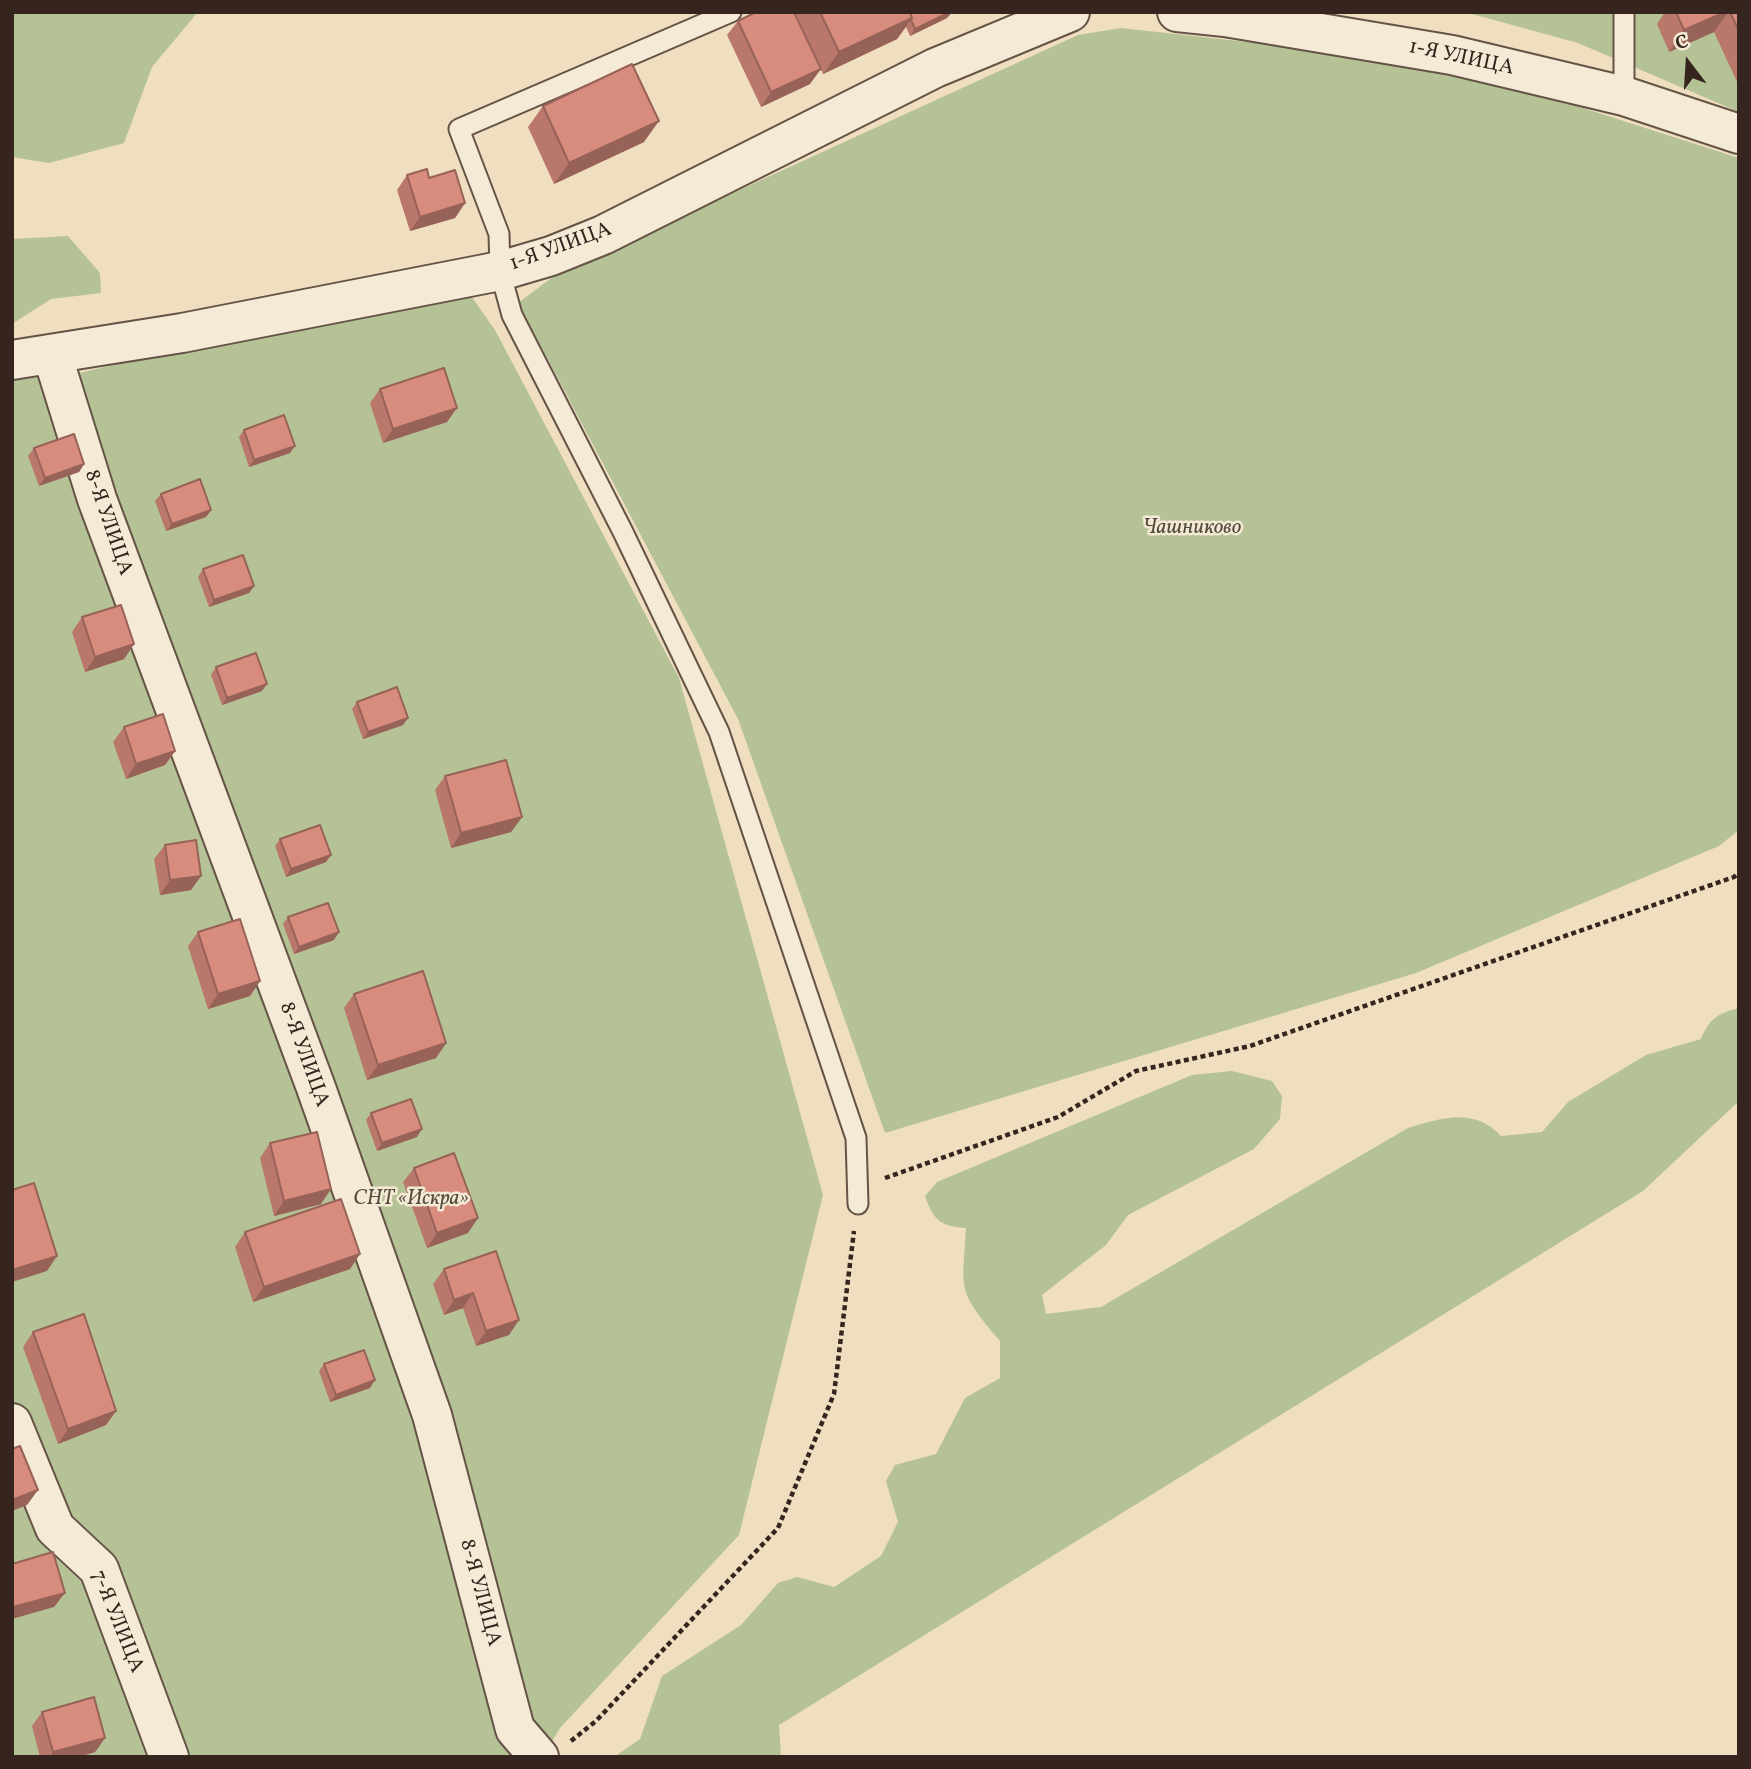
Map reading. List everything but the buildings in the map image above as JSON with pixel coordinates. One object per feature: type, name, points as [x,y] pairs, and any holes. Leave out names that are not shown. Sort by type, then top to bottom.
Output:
[{"type":"street","name":"1-Я УЛИЦА","points":[[12,360],[182,334],[500,271],[551,257],[603,235],[935,68],[1070,12]]},
{"type":"street","name":"1-Я УЛИЦА","points":[[1177,12],[1225,17],[1452,55],[1624,96],[1739,134]]},
{"type":"street","name":"8-Я УЛИЦА","points":[[52,354],[97,499],[310,1072],[432,1415],[515,1729],[554,1750]]},
{"type":"street","name":"7-Я УЛИЦА","points":[[12,1423],[55,1528],[99,1569],[169,1757]]},
{"type":"lane","points":[[731,12],[459,129],[499,234],[500,271],[512,315],[623,532],[719,732],[856,1138],[858,1204]]},
{"type":"lane","points":[[1624,12],[1624,96]]},
{"type":"path","points":[[554,1750],[596,1721],[778,1528],[834,1394],[858,1204],[885,1178],[1058,1117],[1136,1071],[1250,1046],[1739,873]]},
{"type":"green space","points":[[12,12],[198,12],[152,67],[124,143],[49,163],[12,157]]},
{"type":"green space","points":[[1465,12],[1739,12],[1739,112],[1578,43]]},
{"type":"green space","name":"Чашниково","points":[[1121,28],[1365,55],[1533,92],[1739,158],[1739,830],[1719,846],[1416,973],[885,1133],[738,719],[518,303],[558,273],[1078,35]]},
{"type":"green space","points":[[68,236],[100,273],[101,293],[51,299],[12,324],[12,239]]},
{"type":"green space","name":"СНТ «Искра»","points":[[462,283],[495,330],[679,678],[823,1195],[739,1535],[560,1728],[543,1757],[12,1757],[12,380],[75,374]]},
{"type":"green space","points":[[1739,1008],[1739,1101],[1643,1191],[779,1725],[781,1757],[614,1757],[640,1739],[662,1676],[741,1625],[778,1583],[797,1577],[834,1587],[881,1556],[898,1522],[886,1481],[895,1465],[936,1454],[965,1398],[1000,1378],[1000,1341],[976,1311],[965,1290],[966,1228],[939,1221],[925,1196],[937,1182],[1192,1075],[1232,1071],[1272,1081],[1282,1096],[1280,1119],[1254,1149],[1128,1215],[1106,1245],[1042,1295],[1046,1314],[1101,1307],[1408,1128],[1457,1117],[1479,1121],[1501,1136],[1542,1132],[1568,1102],[1646,1055],[1701,1039],[1707,1026],[1715,1018]]}]
